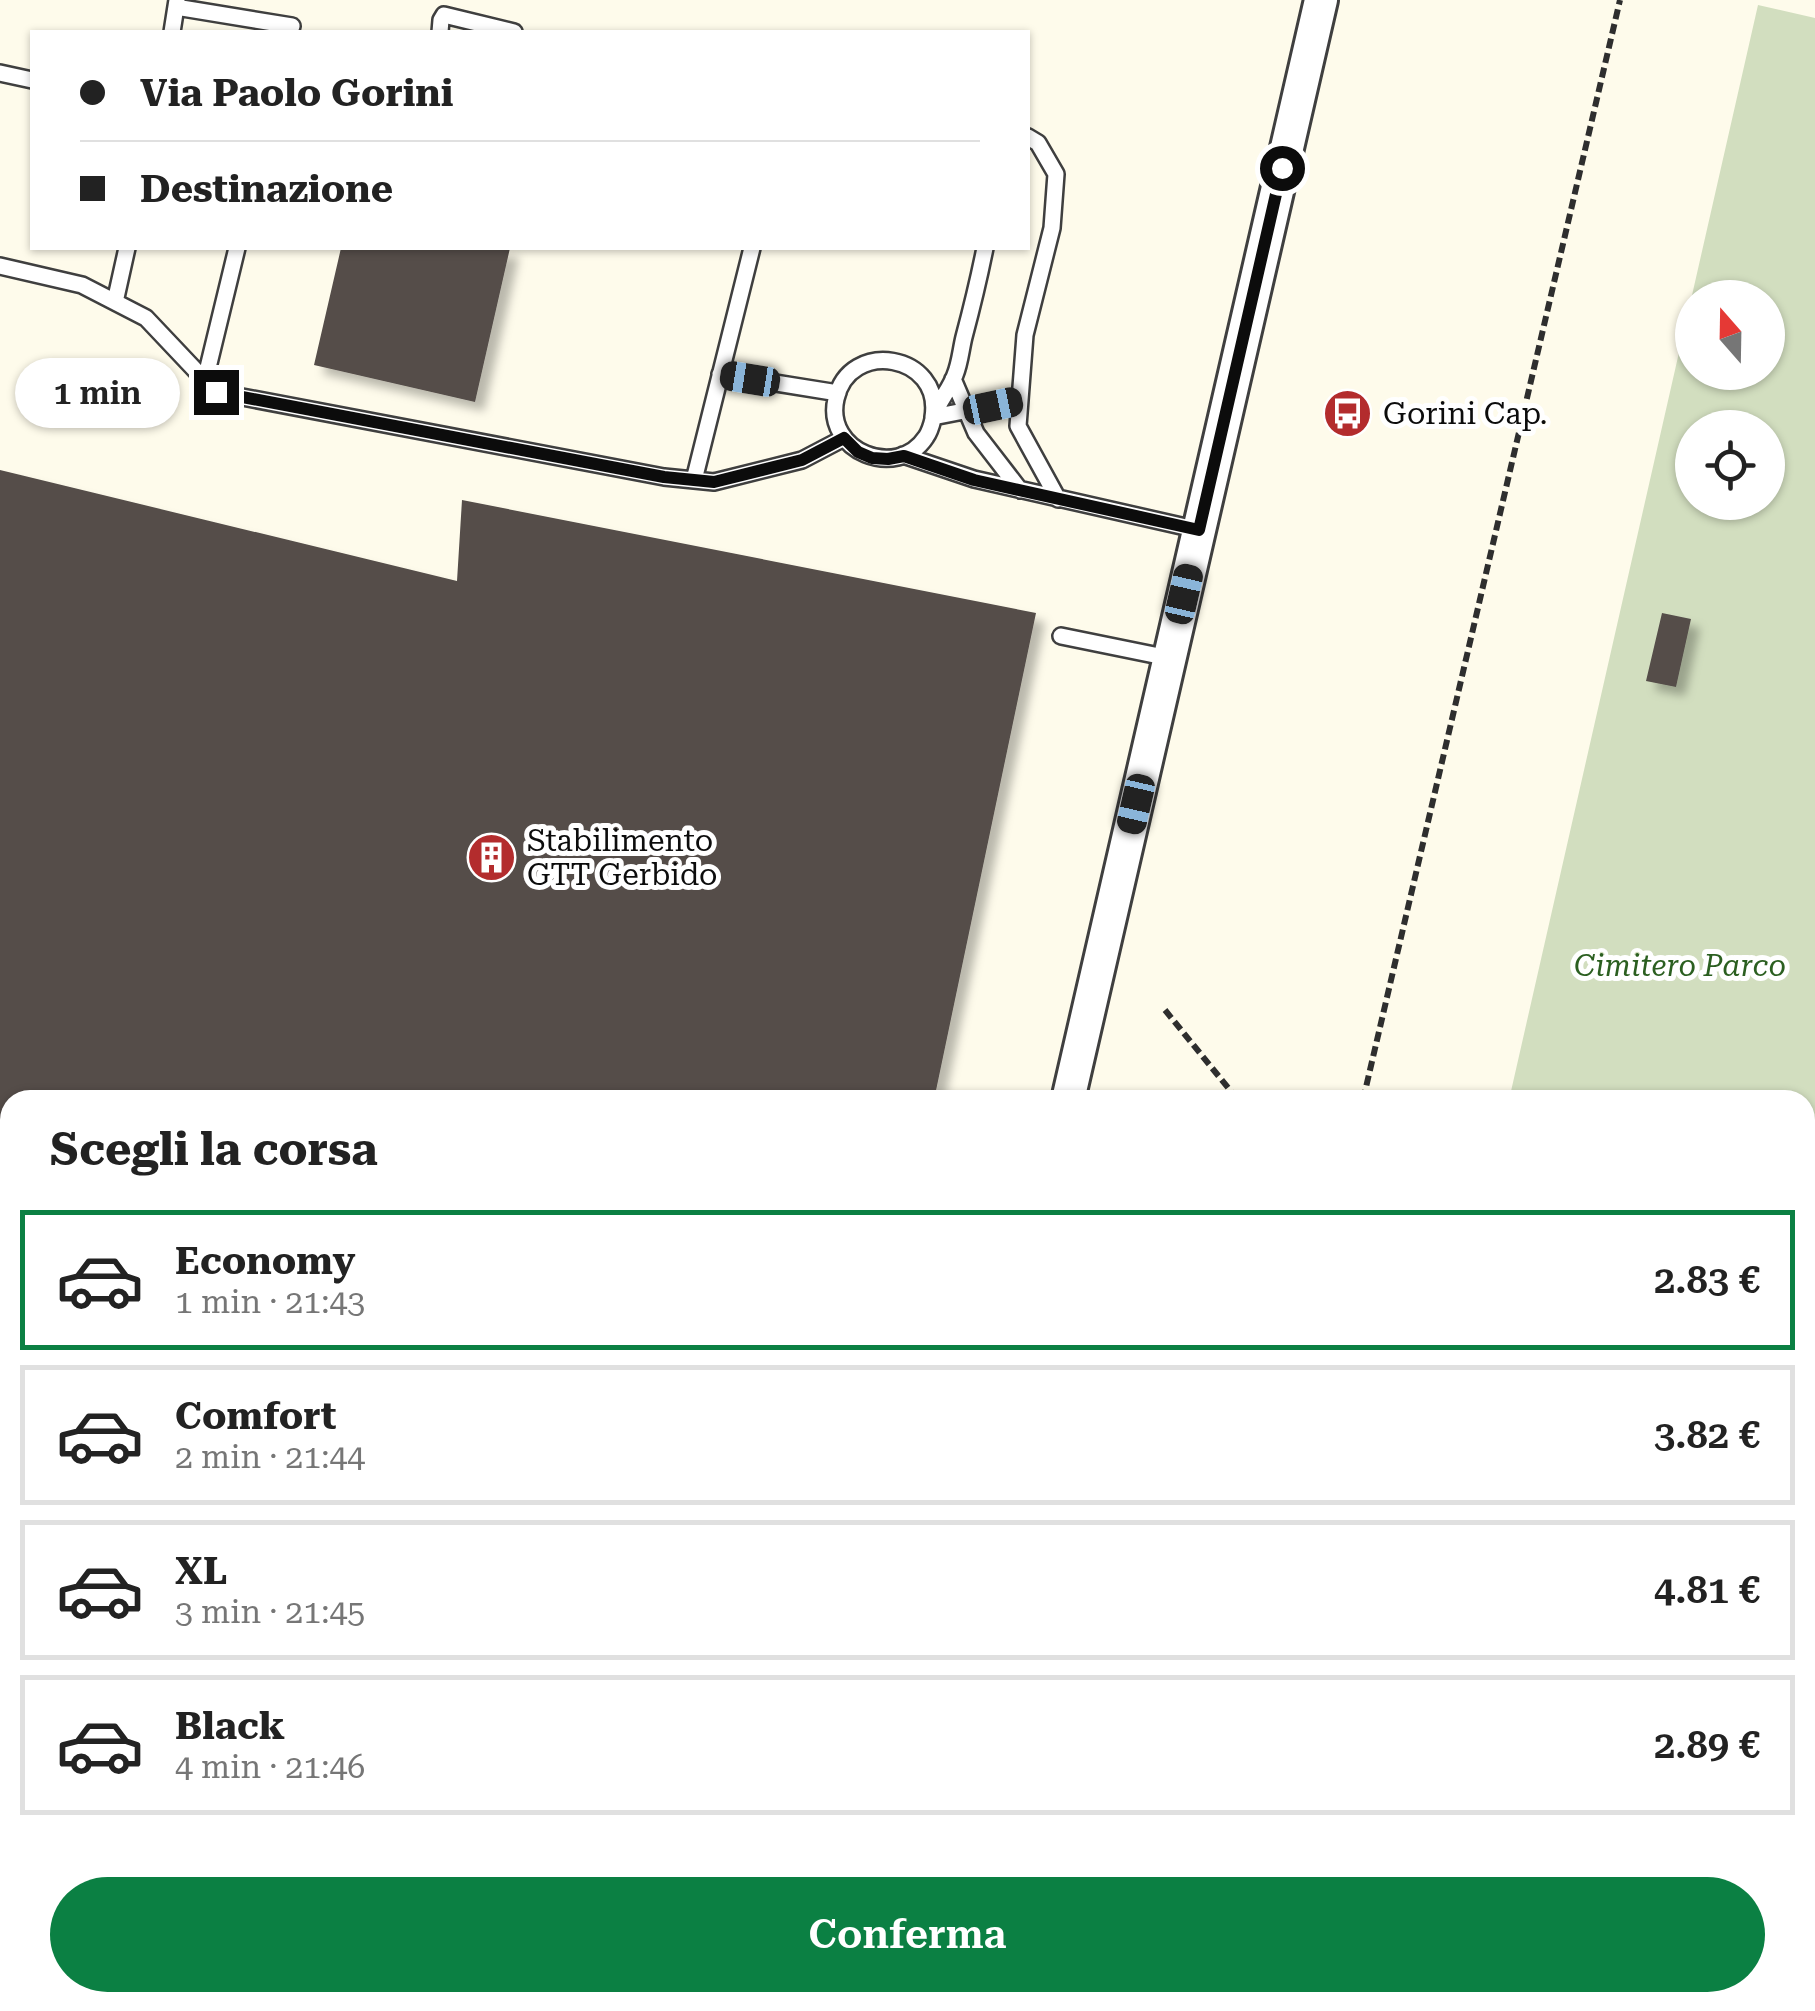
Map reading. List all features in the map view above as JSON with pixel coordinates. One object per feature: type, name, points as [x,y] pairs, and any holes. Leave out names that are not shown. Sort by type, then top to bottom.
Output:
[{"type":"street","points":[[1070,1090],[1321,0]]},
{"type":"lane","points":[[172,30],[177,4],[292,26],[291,30]]},
{"type":"lane","points":[[440,30],[444,16],[505,30]]},
{"type":"lane","points":[[0,73],[30,80]]},
{"type":"lane","points":[[1030,138],[1038,143],[1056,174],[1052,228],[1026,334],[1018,426],[1058,498]]},
{"type":"lane","points":[[115,302],[127,250]]},
{"type":"lane","points":[[205,380],[237,250]]},
{"type":"lane","points":[[694,480],[751,250]]},
{"type":"lane","points":[[933,417],[953,379],[985,250]]},
{"type":"lane","points":[[0,266],[82,285],[146,318],[216,392],[664,477],[714,482],[802,460],[844,438]]},
{"type":"lane","points":[[882,360],[912,368],[924,379],[932,392],[933,417],[927,436],[916,448],[904,456],[888,459],[858,452],[844,438],[834,413],[842,383],[866,363],[882,360]]},
{"type":"lane","points":[[720,374],[838,393]]},
{"type":"lane","points":[[953,379],[976,433],[1020,490]]},
{"type":"lane","points":[[933,417],[1020,400]]},
{"type":"lane","points":[[904,456],[974,480],[1199,530]]},
{"type":"lane","points":[[1060,636],[1170,658]]},
{"type":"path","points":[[1365,1090],[1620,0]]},
{"type":"path","points":[[1164,1010],[1230,1090]]},
{"type":"green space","name":"Cimitero Parco","points":[[1758,5],[1815,18],[1815,1090],[1511,1090],[1675,370],[1675,390],[1785,390],[1785,280],[1695,280]]},
{"type":"building","points":[[341,250],[510,250],[475,402],[314,365]]},
{"type":"building","name":"Stabilimento GTT Gerbido","points":[[0,470],[457,581],[462,500],[1036,613],[936,1090],[0,1090]]},
{"type":"building","points":[[1662,613],[1691,619],[1676,687],[1646,681]]},
{"type":"place","name":"Gorini Cap.","points":[[1348,413]]},
{"type":"place","name":"Stabilimento GTT Gerbido","points":[[492,857]]},
{"type":"route","points":[[216,392],[664,477],[714,482],[802,460],[844,438],[858,452],[872,458],[904,456],[974,480],[1199,530],[1282,168]]}]
